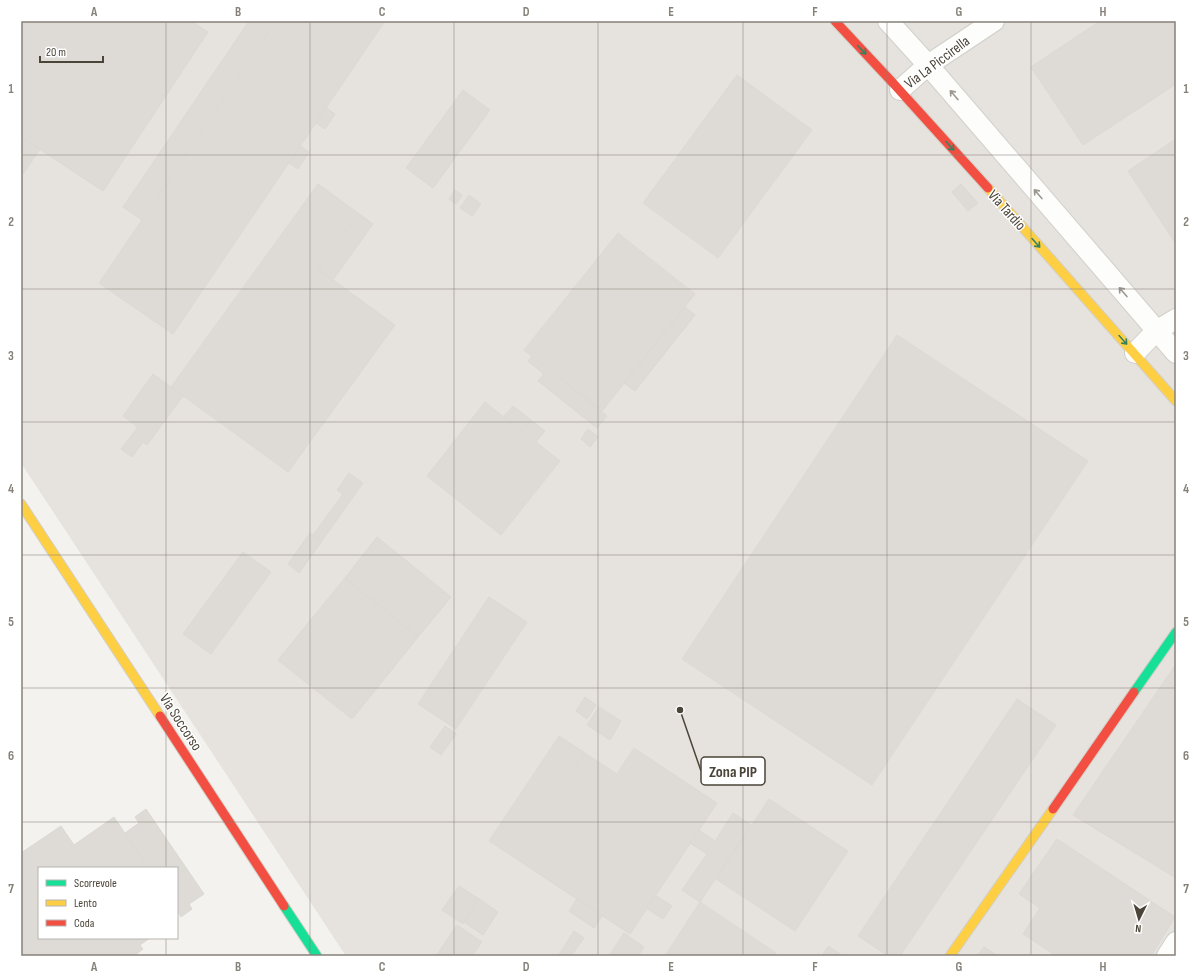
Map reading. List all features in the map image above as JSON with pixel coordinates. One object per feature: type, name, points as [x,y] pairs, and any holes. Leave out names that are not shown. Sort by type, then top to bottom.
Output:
[{"type":"street","name":"Via Tardio","points":[[836,21],[900,90],[1176,401]]},
{"type":"street","points":[[888,21],[928,65],[1176,354]]},
{"type":"street","name":"Via La Piccirella","points":[[900,90],[928,65],[994,21]]},
{"type":"street","points":[[1135,354],[1156,331],[1176,319]]},
{"type":"street","name":"Via Soccorso","points":[[21,504],[317,956]]},
{"type":"street","points":[[950,956],[1176,632]]},
{"type":"street","points":[[1168,956],[1176,942]]},
{"type":"shaded area","points":[[21,21],[1176,21],[1176,956],[346,956],[21,463]]},
{"type":"building","points":[[21,21],[191,21],[208,32],[103,191],[21,137]]},
{"type":"building","points":[[249,21],[277,21],[142,220],[123,207]]},
{"type":"building","points":[[277,21],[385,21],[173,334],[99,283]]},
{"type":"building","points":[[1100,21],[1176,21],[1176,84],[1083,145],[1031,67]]},
{"type":"building","points":[[737,75],[812,130],[718,258],[643,203]]},
{"type":"building","points":[[463,90],[490,110],[433,188],[406,168]]},
{"type":"building","points":[[326,108],[335,114],[325,129],[316,123]]},
{"type":"building","points":[[21,137],[40,149],[21,177]]},
{"type":"building","points":[[1176,139],[1176,244],[1128,171]]},
{"type":"building","points":[[300,146],[309,152],[298,169],[289,163]]},
{"type":"building","points":[[318,184],[358,213],[318,269],[395,325],[288,472],[171,387]]},
{"type":"building","points":[[961,184],[978,203],[968,211],[952,192]]},
{"type":"building","points":[[455,190],[462,195],[456,204],[449,199]]},
{"type":"building","points":[[469,195],[481,204],[472,216],[460,208]]},
{"type":"building","points":[[358,213],[373,224],[333,280],[318,269]]},
{"type":"building","points":[[618,233],[695,294],[602,411],[524,350]]},
{"type":"building","points":[[685,307],[695,315],[635,391],[624,383]]},
{"type":"building","points":[[897,335],[1088,461],[872,785],[682,659]]},
{"type":"building","points":[[532,356],[607,416],[597,428],[538,381],[544,374],[528,361]]},
{"type":"building","points":[[153,374],[183,396],[147,445],[143,442],[132,457],[121,449],[138,427],[123,416]]},
{"type":"building","points":[[485,402],[522,431],[531,420],[545,431],[536,442],[560,461],[501,535],[427,476]]},
{"type":"building","points":[[513,406],[531,420],[522,431],[504,416]]},
{"type":"building","points":[[588,429],[598,437],[590,447],[581,439]]},
{"type":"building","points":[[349,473],[363,483],[322,541],[313,535],[343,494],[337,490]]},
{"type":"building","points":[[310,533],[322,541],[299,573],[288,564]]},
{"type":"building","points":[[377,537],[451,597],[418,637],[345,578]]},
{"type":"building","points":[[243,552],[271,572],[211,654],[183,634]]},
{"type":"building","points":[[345,578],[418,637],[352,719],[278,660]]},
{"type":"building","points":[[489,597],[527,622],[456,729],[418,704]]},
{"type":"building","points":[[1176,664],[1176,878],[1073,815]]},
{"type":"building","points":[[585,697],[596,705],[587,719],[576,711]]},
{"type":"building","points":[[1017,699],[1056,725],[900,956],[888,956],[858,936]]},
{"type":"building","points":[[599,707],[621,721],[610,740],[587,725]]},
{"type":"building","points":[[445,726],[456,734],[441,755],[430,747]]},
{"type":"building","points":[[559,736],[585,753],[515,858],[489,841]]},
{"type":"building","points":[[634,748],[717,803],[630,934],[515,858],[585,753],[617,774]]},
{"type":"building","points":[[769,799],[848,851],[795,931],[716,879]]},
{"type":"building","points":[[146,809],[204,894],[189,904],[192,909],[181,917],[178,912],[178,867],[147,867],[125,833],[139,823],[135,817]]},
{"type":"building","points":[[733,813],[751,825],[700,902],[682,890],[707,854],[690,843],[699,830],[715,841]]},
{"type":"building","points":[[114,817],[147,867],[38,867],[38,939],[149,939],[140,945],[143,949],[134,956],[21,956],[21,853],[61,826],[74,845]]},
{"type":"building","points":[[1057,839],[1175,917],[1151,956],[1057,956],[1023,934],[1040,908],[1019,894]]},
{"type":"building","points":[[459,886],[479,899],[463,924],[442,910]]},
{"type":"building","points":[[655,895],[672,906],[663,919],[646,908]]},
{"type":"building","points":[[479,899],[498,912],[483,935],[464,922]]},
{"type":"building","points":[[577,899],[602,916],[594,928],[569,911]]},
{"type":"building","points":[[700,902],[776,953],[774,956],[665,956]]},
{"type":"building","points":[[457,925],[482,942],[472,956],[436,956]]},
{"type":"building","points":[[574,931],[584,938],[571,956],[558,956]]},
{"type":"building","points":[[624,933],[644,947],[638,956],[609,956]]},
{"type":"building","points":[[828,946],[843,956],[822,956]]},
{"type":"building","points":[[984,947],[998,956],[977,956]]},
{"type":"traffic: fast","points":[[1134,692],[1176,632]]},
{"type":"traffic: fast","points":[[284,906],[317,956]]},
{"type":"traffic: slow","points":[[988,188],[1176,401]]},
{"type":"traffic: slow","points":[[21,504],[160,716]]},
{"type":"traffic: slow","points":[[950,956],[1053,809]]},
{"type":"traffic: jam","points":[[835,21],[988,188]]},
{"type":"traffic: jam","points":[[1053,809],[1134,692]]},
{"type":"traffic: jam","points":[[160,716],[284,906]]},
{"type":"place","name":"Zona PIP","points":[[680,710]]}]
